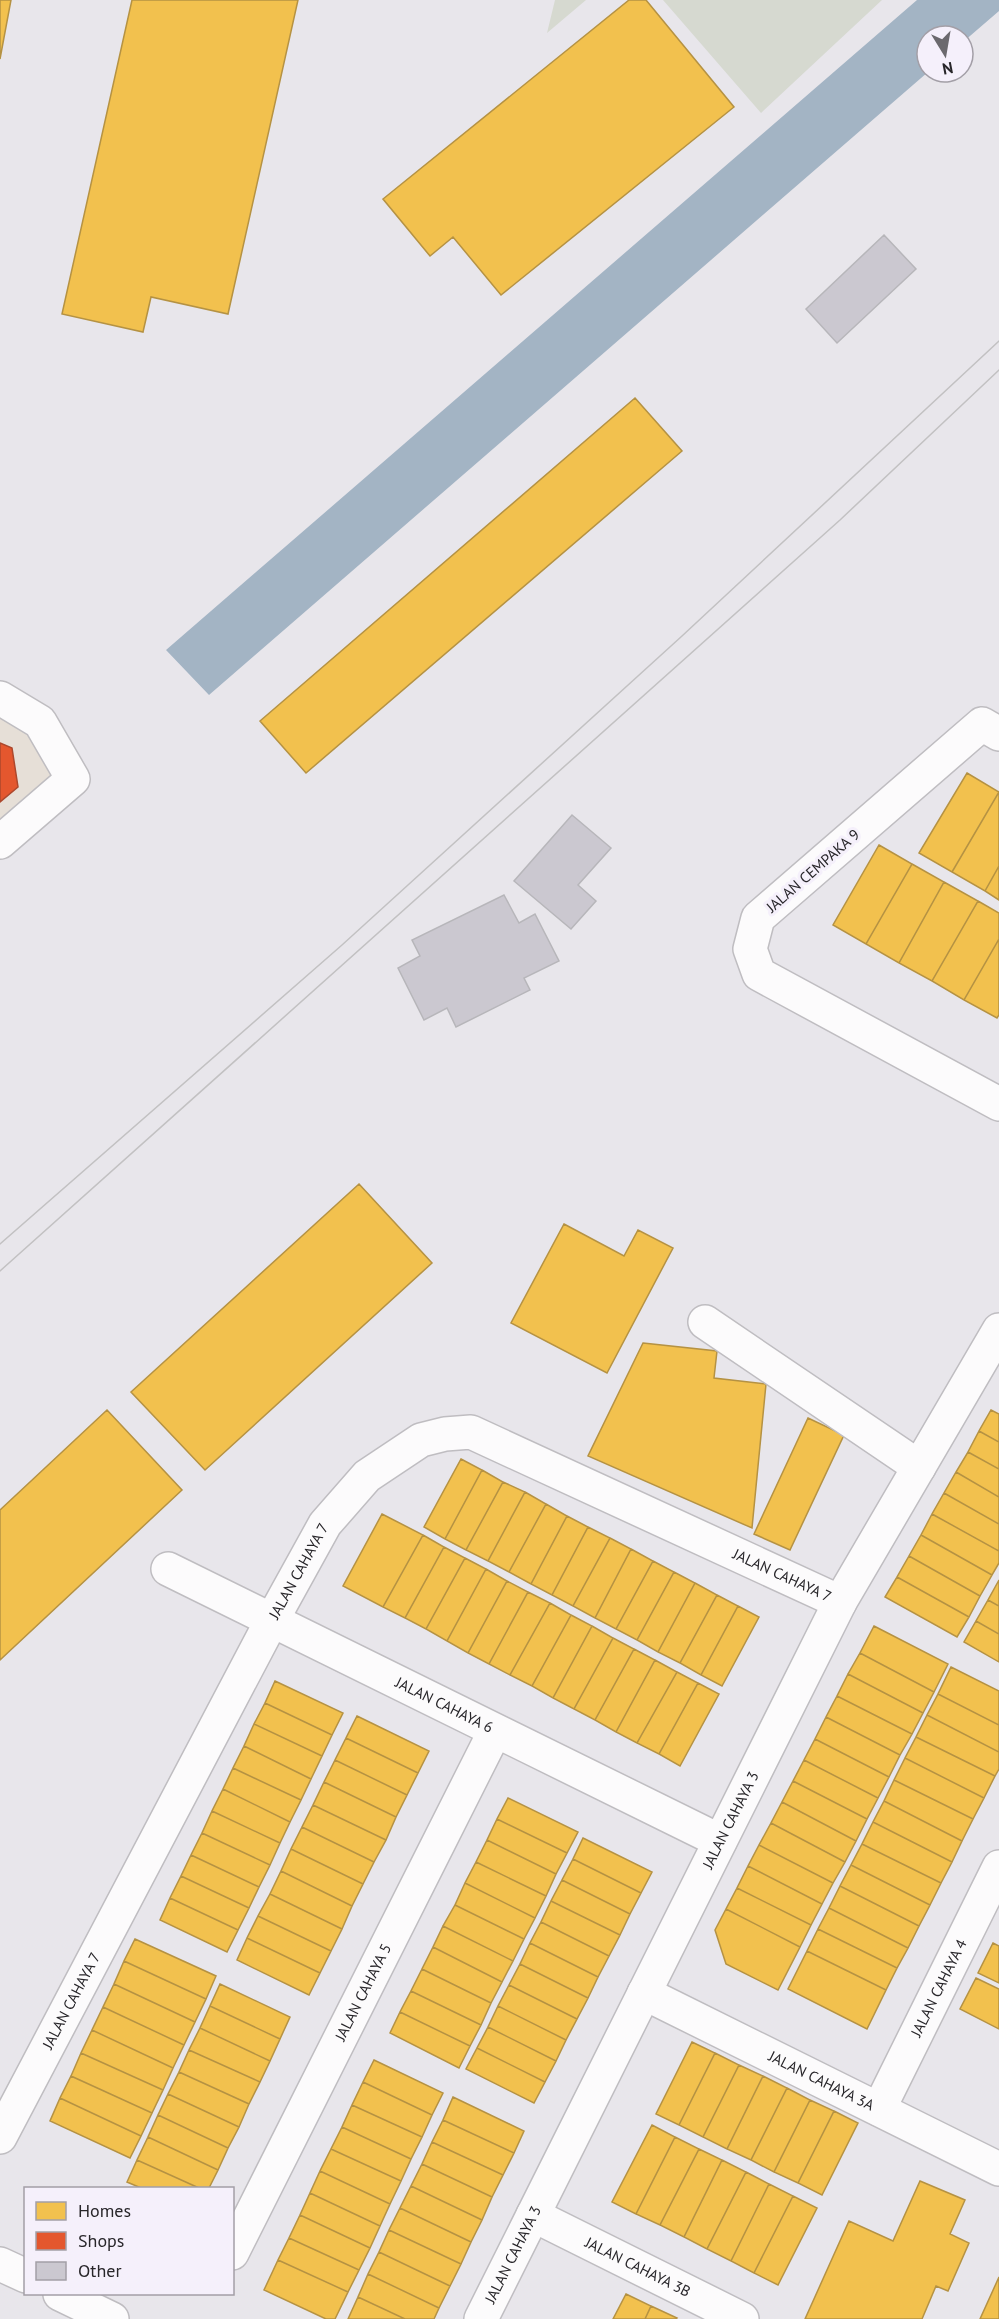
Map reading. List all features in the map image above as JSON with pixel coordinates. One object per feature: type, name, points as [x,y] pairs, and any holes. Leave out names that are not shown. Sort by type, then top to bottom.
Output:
[{"type":"street","points":[[0,699],[40,722],[73,779],[0,842]]},
{"type":"street","name":"JALAN CEMPAKA 9","points":[[991,729],[758,918],[750,949],[759,974],[999,1104]]},
{"type":"street","points":[[705,1322],[919,1467]]},
{"type":"street","name":"JALAN CAHAYA 3","points":[[481,2319],[840,1602],[999,1330]]},
{"type":"street","name":"JALAN CAHAYA 7","points":[[0,2137],[272,1620],[325,1524],[367,1476],[421,1440],[445,1434],[471,1432],[840,1602]]},
{"type":"street","name":"JALAN CAHAYA 6","points":[[168,1569],[720,1841]]},
{"type":"street","name":"JALAN CAHAYA 5","points":[[234,2249],[495,1731]]},
{"type":"street","name":"JALAN CAHAYA 4","points":[[879,2109],[999,1867]]},
{"type":"street","name":"JALAN CAHAYA 3A","points":[[644,1993],[999,2169]]},
{"type":"street","name":"JALAN CAHAYA 3B","points":[[533,2215],[742,2319]]},
{"type":"street","points":[[0,2264],[24,2275]]},
{"type":"street","points":[[62,2295],[112,2319]]},
{"type":"shaded area","points":[[555,0],[586,0],[547,33]]},
{"type":"shaded area","points":[[663,0],[882,0],[761,113]]},
{"type":"shaded area","points":[[0,715],[29,734],[52,775],[0,820]]},
{"type":"water","points":[[917,0],[999,0],[999,11],[975,32],[975,24],[915,24],[915,83],[209,695],[166,650]]},
{"type":"building: Homes","points":[[0,0],[11,0],[0,59]]},
{"type":"building: Homes","points":[[132,0],[298,0],[228,314],[151,297],[143,332],[62,314]]},
{"type":"building: Homes","points":[[629,0],[646,0],[734,107],[501,295],[453,237],[430,256],[383,199]]},
{"type":"building: Homes","points":[[635,398],[682,451],[306,773],[260,721]]},
{"type":"building: Homes","points":[[967,773],[999,792],[952,872],[919,853]]},
{"type":"building: Homes","points":[[999,792],[999,866],[985,891],[952,872]]},
{"type":"building: Homes","points":[[879,845],[912,864],[866,944],[833,925]]},
{"type":"building: Homes","points":[[912,864],[944,882],[899,963],[866,944]]},
{"type":"building: Homes","points":[[999,866],[999,900],[985,891]]},
{"type":"building: Homes","points":[[944,882],[978,901],[932,981],[899,963]]},
{"type":"building: Homes","points":[[978,901],[999,913],[999,939],[964,1000],[932,981]]},
{"type":"building: Homes","points":[[999,939],[999,1015],[997,1018],[964,1000]]},
{"type":"building: Homes","points":[[359,1184],[432,1263],[205,1470],[131,1392]]},
{"type":"building: Homes","points":[[564,1224],[624,1256],[638,1230],[673,1248],[607,1373],[511,1323]]},
{"type":"building: Homes","points":[[643,1343],[717,1351],[714,1378],[766,1384],[752,1528],[588,1456]]},
{"type":"building: Homes","points":[[107,1410],[182,1490],[0,1660],[0,1510]]},
{"type":"building: Homes","points":[[991,1410],[999,1414],[999,1442],[979,1431]]},
{"type":"building: Homes","points":[[808,1418],[844,1435],[790,1550],[754,1534]]},
{"type":"building: Homes","points":[[979,1431],[999,1442],[999,1469],[968,1452]]},
{"type":"building: Homes","points":[[968,1452],[999,1469],[999,1497],[956,1472]]},
{"type":"building: Homes","points":[[461,1459],[482,1470],[445,1539],[424,1527]]},
{"type":"building: Homes","points":[[482,1470],[503,1482],[466,1550],[445,1539]]},
{"type":"building: Homes","points":[[956,1472],[999,1497],[999,1524],[944,1493]]},
{"type":"building: Homes","points":[[503,1482],[525,1492],[488,1561],[466,1550]]},
{"type":"building: Homes","points":[[525,1492],[546,1504],[509,1572],[488,1561]]},
{"type":"building: Homes","points":[[944,1493],[999,1524],[999,1551],[932,1514]]},
{"type":"building: Homes","points":[[546,1504],[567,1516],[531,1584],[509,1572]]},
{"type":"building: Homes","points":[[382,1514],[423,1535],[383,1607],[343,1586]]},
{"type":"building: Homes","points":[[932,1514],[999,1551],[999,1563],[992,1575],[921,1535]]},
{"type":"building: Homes","points":[[567,1516],[588,1527],[552,1595],[531,1584]]},
{"type":"building: Homes","points":[[588,1527],[610,1538],[573,1606],[552,1595]]},
{"type":"building: Homes","points":[[423,1535],[444,1547],[405,1618],[383,1607]]},
{"type":"building: Homes","points":[[921,1535],[992,1575],[980,1596],[909,1556]]},
{"type":"building: Homes","points":[[610,1538],[631,1549],[595,1618],[573,1606]]},
{"type":"building: Homes","points":[[444,1547],[465,1558],[426,1629],[405,1618]]},
{"type":"building: Homes","points":[[631,1549],[653,1561],[616,1629],[595,1618]]},
{"type":"building: Homes","points":[[909,1556],[980,1596],[969,1617],[897,1577]]},
{"type":"building: Homes","points":[[465,1558],[486,1569],[447,1641],[426,1629]]},
{"type":"building: Homes","points":[[653,1561],[674,1572],[637,1640],[616,1629]]},
{"type":"building: Homes","points":[[486,1569],[507,1581],[468,1653],[447,1641]]},
{"type":"building: Homes","points":[[674,1572],[695,1583],[658,1652],[637,1640]]},
{"type":"building: Homes","points":[[897,1577],[969,1617],[957,1637],[885,1597]]},
{"type":"building: Homes","points":[[999,1580],[999,1606],[988,1600]]},
{"type":"building: Homes","points":[[507,1581],[528,1592],[489,1664],[468,1653]]},
{"type":"building: Homes","points":[[695,1583],[717,1595],[680,1663],[658,1652]]},
{"type":"building: Homes","points":[[528,1592],[550,1603],[510,1675],[489,1664]]},
{"type":"building: Homes","points":[[717,1595],[738,1606],[701,1675],[680,1663]]},
{"type":"building: Homes","points":[[988,1600],[999,1606],[999,1634],[976,1621]]},
{"type":"building: Homes","points":[[550,1603],[571,1615],[532,1686],[510,1675]]},
{"type":"building: Homes","points":[[738,1606],[759,1617],[722,1686],[701,1675]]},
{"type":"building: Homes","points":[[571,1615],[592,1626],[553,1698],[532,1686]]},
{"type":"building: Homes","points":[[976,1621],[999,1634],[999,1662],[964,1642]]},
{"type":"building: Homes","points":[[592,1626],[613,1638],[574,1709],[553,1698]]},
{"type":"building: Homes","points":[[874,1626],[948,1664],[934,1692],[860,1653]]},
{"type":"building: Homes","points":[[613,1638],[634,1649],[595,1720],[574,1709]]},
{"type":"building: Homes","points":[[634,1649],[655,1660],[616,1732],[595,1720]]},
{"type":"building: Homes","points":[[860,1653],[934,1692],[923,1713],[848,1674]]},
{"type":"building: Homes","points":[[655,1660],[677,1672],[637,1743],[616,1732]]},
{"type":"building: Homes","points":[[951,1667],[999,1691],[999,1725],[938,1694]]},
{"type":"building: Homes","points":[[677,1672],[698,1683],[659,1754],[637,1743]]},
{"type":"building: Homes","points":[[848,1674],[923,1713],[912,1734],[837,1696]]},
{"type":"building: Homes","points":[[275,1681],[343,1713],[332,1735],[265,1703]]},
{"type":"building: Homes","points":[[698,1683],[719,1694],[680,1766],[659,1754]]},
{"type":"building: Homes","points":[[938,1694],[999,1725],[999,1752],[927,1715]]},
{"type":"building: Homes","points":[[837,1696],[912,1734],[900,1755],[826,1717]]},
{"type":"building: Homes","points":[[265,1703],[332,1735],[322,1756],[254,1724]]},
{"type":"building: Homes","points":[[927,1715],[999,1752],[999,1769],[995,1776],[916,1737]]},
{"type":"building: Homes","points":[[357,1716],[429,1751],[418,1773],[346,1738]]},
{"type":"building: Homes","points":[[826,1717],[900,1755],[889,1777],[815,1739]]},
{"type":"building: Homes","points":[[254,1724],[322,1756],[311,1779],[244,1746]]},
{"type":"building: Homes","points":[[916,1737],[995,1776],[984,1798],[905,1758]]},
{"type":"building: Homes","points":[[346,1738],[418,1773],[407,1795],[335,1760]]},
{"type":"building: Homes","points":[[815,1739],[889,1777],[878,1798],[804,1760]]},
{"type":"building: Homes","points":[[244,1746],[311,1779],[301,1800],[233,1768]]},
{"type":"building: Homes","points":[[905,1758],[984,1798],[973,1819],[894,1780]]},
{"type":"building: Homes","points":[[335,1760],[407,1795],[396,1817],[324,1782]]},
{"type":"building: Homes","points":[[804,1760],[878,1798],[867,1819],[793,1781]]},
{"type":"building: Homes","points":[[233,1768],[301,1800],[290,1822],[223,1789]]},
{"type":"building: Homes","points":[[894,1780],[973,1819],[962,1841],[884,1801]]},
{"type":"building: Homes","points":[[793,1781],[867,1819],[856,1841],[782,1802]]},
{"type":"building: Homes","points":[[324,1782],[396,1817],[386,1840],[313,1805]]},
{"type":"building: Homes","points":[[223,1789],[290,1822],[280,1843],[212,1811]]},
{"type":"building: Homes","points":[[508,1798],[578,1832],[567,1853],[497,1819]]},
{"type":"building: Homes","points":[[884,1801],[962,1841],[952,1862],[873,1822]]},
{"type":"building: Homes","points":[[782,1802],[856,1841],[845,1862],[771,1823]]},
{"type":"building: Homes","points":[[313,1805],[386,1840],[374,1862],[302,1827]]},
{"type":"building: Homes","points":[[212,1811],[280,1843],[270,1865],[202,1833]]},
{"type":"building: Homes","points":[[497,1819],[567,1853],[556,1874],[487,1840]]},
{"type":"building: Homes","points":[[873,1822],[952,1862],[941,1883],[862,1844]]},
{"type":"building: Homes","points":[[771,1823],[845,1862],[833,1883],[759,1845]]},
{"type":"building: Homes","points":[[302,1827],[374,1862],[363,1884],[291,1849]]},
{"type":"building: Homes","points":[[202,1833],[270,1865],[259,1887],[191,1855]]},
{"type":"building: Homes","points":[[583,1838],[652,1872],[641,1893],[573,1859]]},
{"type":"building: Homes","points":[[487,1840],[556,1874],[546,1896],[476,1862]]},
{"type":"building: Homes","points":[[862,1844],[941,1883],[930,1905],[851,1865]]},
{"type":"building: Homes","points":[[759,1845],[833,1883],[822,1904],[748,1866]]},
{"type":"building: Homes","points":[[291,1849],[363,1884],[352,1906],[281,1871]]},
{"type":"building: Homes","points":[[191,1855],[259,1887],[249,1908],[181,1876]]},
{"type":"building: Homes","points":[[573,1859],[641,1893],[630,1914],[562,1880]]},
{"type":"building: Homes","points":[[476,1862],[546,1896],[535,1918],[465,1883]]},
{"type":"building: Homes","points":[[851,1865],[930,1905],[919,1926],[840,1886]]},
{"type":"building: Homes","points":[[748,1866],[822,1904],[811,1925],[737,1888]]},
{"type":"building: Homes","points":[[281,1871],[352,1906],[342,1929],[270,1894]]},
{"type":"building: Homes","points":[[181,1876],[249,1908],[238,1930],[170,1898]]},
{"type":"building: Homes","points":[[562,1880],[630,1914],[620,1935],[551,1901]]},
{"type":"building: Homes","points":[[465,1883],[535,1918],[524,1939],[455,1905]]},
{"type":"building: Homes","points":[[840,1886],[919,1926],[908,1948],[829,1908]]},
{"type":"building: Homes","points":[[737,1888],[811,1925],[800,1947],[726,1909]]},
{"type":"building: Homes","points":[[270,1894],[342,1929],[331,1951],[258,1916]]},
{"type":"building: Homes","points":[[170,1898],[238,1930],[227,1952],[160,1920]]},
{"type":"building: Homes","points":[[551,1901],[620,1935],[609,1956],[541,1922]]},
{"type":"building: Homes","points":[[455,1905],[524,1939],[513,1961],[443,1926]]},
{"type":"building: Homes","points":[[829,1908],[908,1948],[897,1968],[818,1929]]},
{"type":"building: Homes","points":[[726,1909],[800,1947],[778,1990],[726,1964],[715,1930]]},
{"type":"building: Homes","points":[[258,1916],[331,1951],[320,1973],[247,1938]]},
{"type":"building: Homes","points":[[541,1922],[609,1956],[598,1977],[530,1943]]},
{"type":"building: Homes","points":[[443,1926],[513,1961],[502,1982],[433,1947]]},
{"type":"building: Homes","points":[[818,1929],[897,1968],[886,1990],[807,1951]]},
{"type":"building: Homes","points":[[247,1938],[320,1973],[309,1995],[237,1960]]},
{"type":"building: Homes","points":[[135,1939],[216,1976],[206,1999],[124,1961]]},
{"type":"building: Homes","points":[[530,1943],[598,1977],[588,1998],[520,1964]]},
{"type":"building: Homes","points":[[993,1943],[999,1946],[999,1983],[978,1973]]},
{"type":"building: Homes","points":[[433,1947],[502,1982],[491,2003],[422,1969]]},
{"type":"building: Homes","points":[[807,1951],[886,1990],[867,2029],[788,1989]]},
{"type":"building: Homes","points":[[124,1961],[206,1999],[195,2022],[114,1984]]},
{"type":"building: Homes","points":[[520,1964],[588,1998],[577,2019],[509,1985]]},
{"type":"building: Homes","points":[[422,1969],[491,2003],[481,2025],[411,1991]]},
{"type":"building: Homes","points":[[976,1978],[999,1989],[999,2029],[960,2009]]},
{"type":"building: Homes","points":[[114,1984],[195,2022],[184,2045],[103,2007]]},
{"type":"building: Homes","points":[[220,1984],[290,2017],[280,2039],[210,2006]]},
{"type":"building: Homes","points":[[509,1985],[577,2019],[566,2040],[498,2006]]},
{"type":"building: Homes","points":[[411,1991],[481,2025],[470,2046],[400,2012]]},
{"type":"building: Homes","points":[[210,2006],[280,2039],[270,2061],[200,2028]]},
{"type":"building: Homes","points":[[498,2006],[566,2040],[556,2061],[488,2027]]},
{"type":"building: Homes","points":[[103,2007],[184,2045],[173,2068],[92,2030]]},
{"type":"building: Homes","points":[[400,2012],[470,2046],[459,2068],[390,2033]]},
{"type":"building: Homes","points":[[488,2027],[556,2061],[545,2082],[477,2048]]},
{"type":"building: Homes","points":[[200,2028],[270,2061],[260,2082],[189,2050]]},
{"type":"building: Homes","points":[[92,2030],[173,2068],[163,2090],[81,2053]]},
{"type":"building: Homes","points":[[692,2042],[715,2053],[679,2125],[656,2114]]},
{"type":"building: Homes","points":[[477,2048],[545,2082],[534,2103],[466,2069]]},
{"type":"building: Homes","points":[[189,2050],[260,2082],[249,2104],[179,2072]]},
{"type":"building: Homes","points":[[81,2053],[163,2090],[152,2113],[71,2076]]},
{"type":"building: Homes","points":[[715,2053],[739,2065],[703,2137],[679,2125]]},
{"type":"building: Homes","points":[[374,2060],[443,2093],[432,2115],[363,2082]]},
{"type":"building: Homes","points":[[739,2065],[763,2076],[727,2149],[703,2137]]},
{"type":"building: Homes","points":[[179,2072],[249,2104],[239,2127],[168,2094]]},
{"type":"building: Homes","points":[[71,2076],[152,2113],[141,2136],[60,2098]]},
{"type":"building: Homes","points":[[763,2076],[787,2088],[751,2160],[727,2149]]},
{"type":"building: Homes","points":[[363,2082],[432,2115],[422,2137],[352,2105]]},
{"type":"building: Homes","points":[[787,2088],[810,2100],[774,2172],[751,2160]]},
{"type":"building: Homes","points":[[168,2094],[239,2127],[228,2148],[158,2115]]},
{"type":"building: Homes","points":[[453,2097],[524,2131],[514,2153],[443,2120]]},
{"type":"building: Homes","points":[[60,2098],[141,2136],[130,2158],[50,2121]]},
{"type":"building: Homes","points":[[810,2100],[834,2111],[798,2183],[774,2172]]},
{"type":"building: Homes","points":[[352,2105],[422,2137],[411,2159],[342,2127]]},
{"type":"building: Homes","points":[[834,2111],[858,2123],[822,2195],[798,2183]]},
{"type":"building: Homes","points":[[158,2115],[228,2148],[218,2170],[148,2137]]},
{"type":"building: Homes","points":[[443,2120],[514,2153],[503,2175],[432,2142]]},
{"type":"building: Homes","points":[[652,2125],[675,2137],[636,2214],[612,2202]]},
{"type":"building: Homes","points":[[342,2127],[411,2159],[401,2181],[331,2149]]},
{"type":"building: Homes","points":[[148,2137],[218,2170],[210,2187],[197,2187],[137,2160]]},
{"type":"building: Homes","points":[[675,2137],[699,2149],[660,2225],[636,2214]]},
{"type":"building: Homes","points":[[432,2142],[503,2175],[492,2197],[422,2164]]},
{"type":"building: Homes","points":[[331,2149],[401,2181],[390,2204],[320,2171]]},
{"type":"building: Homes","points":[[699,2149],[722,2160],[684,2237],[660,2225]]},
{"type":"building: Homes","points":[[137,2160],[197,2187],[139,2187],[127,2182]]},
{"type":"building: Homes","points":[[722,2160],[746,2172],[707,2249],[684,2237]]},
{"type":"building: Homes","points":[[422,2164],[492,2197],[482,2220],[411,2186]]},
{"type":"building: Homes","points":[[320,2171],[390,2204],[380,2226],[310,2193]]},
{"type":"building: Homes","points":[[746,2172],[769,2184],[731,2261],[707,2249]]},
{"type":"building: Homes","points":[[920,2181],[965,2200],[950,2234],[969,2243],[948,2291],[936,2286],[922,2319],[805,2319],[849,2221],[893,2241]]},
{"type":"building: Homes","points":[[769,2184],[793,2196],[754,2273],[731,2261]]},
{"type":"building: Homes","points":[[411,2186],[482,2220],[471,2242],[400,2208]]},
{"type":"building: Homes","points":[[310,2193],[380,2226],[370,2248],[300,2215]]},
{"type":"building: Homes","points":[[793,2196],[817,2208],[778,2285],[754,2273]]},
{"type":"building: Homes","points":[[400,2208],[471,2242],[461,2264],[389,2230]]},
{"type":"building: Homes","points":[[300,2215],[370,2248],[359,2270],[289,2238]]},
{"type":"building: Homes","points":[[389,2230],[461,2264],[450,2286],[379,2252]]},
{"type":"building: Homes","points":[[289,2238],[359,2270],[348,2292],[278,2260]]},
{"type":"building: Homes","points":[[379,2252],[450,2286],[439,2308],[368,2274]]},
{"type":"building: Homes","points":[[278,2260],[348,2292],[335,2319],[326,2319],[264,2290]]},
{"type":"building: Homes","points":[[368,2274],[439,2308],[434,2319],[405,2319],[358,2297]]},
{"type":"building: Homes","points":[[999,2277],[999,2319],[980,2319]]},
{"type":"building: Homes","points":[[626,2294],[651,2306],[645,2319],[613,2319]]},
{"type":"building: Homes","points":[[358,2297],[405,2319],[348,2319]]},
{"type":"building: Homes","points":[[651,2306],[677,2318],[645,2319]]},
{"type":"building: Shops","points":[[0,743],[12,748],[18,787],[0,802]]},
{"type":"building: Other","points":[[884,235],[916,269],[837,343],[806,309]]},
{"type":"building: Other","points":[[572,815],[611,848],[578,885],[596,901],[571,929],[514,881]]},
{"type":"building: Other","points":[[504,895],[519,923],[535,914],[559,961],[524,978],[530,990],[456,1027],[447,1008],[424,1020],[398,968],[420,956],[412,940]]},
{"type":"tram line","points":[[0,1244],[342,945],[682,636],[999,341]]},
{"type":"tram line","points":[[0,1271],[840,520],[999,370]]}]
